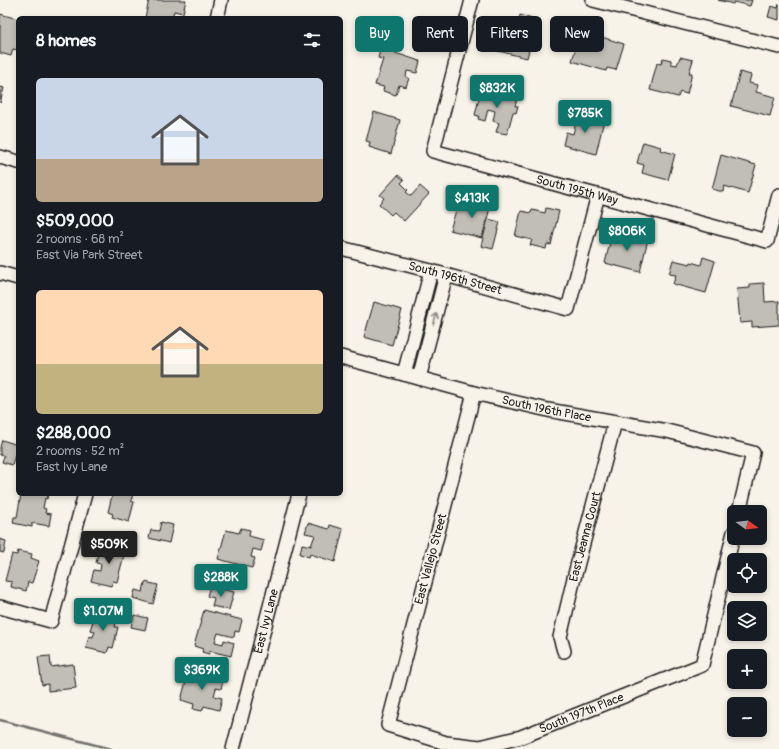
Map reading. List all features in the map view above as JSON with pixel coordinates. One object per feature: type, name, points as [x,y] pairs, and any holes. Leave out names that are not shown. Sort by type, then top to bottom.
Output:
[{"type":"street","points":[[217,16],[221,0]]},
{"type":"street","name":"South 195th Way","points":[[472,0],[433,151],[767,241],[779,195]]},
{"type":"street","points":[[593,0],[779,47]]},
{"type":"street","points":[[0,157],[16,161]]},
{"type":"street","name":"South 196th Street","points":[[343,249],[568,309],[598,195]]},
{"type":"street","points":[[404,374],[431,271]]},
{"type":"street","points":[[0,273],[16,273]]},
{"type":"street","points":[[419,378],[446,275]]},
{"type":"street","points":[[412,343],[427,348]]},
{"type":"street","name":"South 196th Place","points":[[343,358],[474,393],[548,410],[667,431],[753,453],[741,505]]},
{"type":"street","name":"East Vallejo Street","points":[[388,725],[474,393]]},
{"type":"street","name":"East Jeanna Court","points":[[564,651],[560,637],[615,422]]},
{"type":"street","points":[[0,607],[52,621],[84,496]]},
{"type":"street","name":"East Ivy Lane","points":[[233,749],[298,496]]},
{"type":"street","name":"South 197th Place","points":[[388,725],[446,743],[480,747],[521,737],[702,665],[731,545]]},
{"type":"building","points":[[149,0],[186,0],[183,13],[174,11],[173,16],[145,16]]},
{"type":"building","points":[[718,0],[752,0],[750,6]]},
{"type":"building","points":[[779,4],[779,20],[768,17],[771,6],[778,8]]},
{"type":"building","points":[[0,14],[16,18],[16,50],[13,49],[11,56],[0,53]]},
{"type":"building","points":[[604,38],[624,44],[616,70],[607,68],[606,71],[572,61],[575,52],[604,52]]},
{"type":"building","points":[[380,52],[395,52],[420,61],[417,73],[407,71],[406,77],[409,78],[406,87],[399,85],[396,95],[383,91],[384,87],[375,85],[383,59],[378,58]]},
{"type":"building","points":[[502,52],[528,52],[527,58]]},
{"type":"building","points":[[680,57],[693,60],[689,73],[692,73],[687,94],[680,92],[678,97],[650,90],[657,63],[661,64],[663,58],[671,60],[671,64],[677,65]]},
{"type":"building","points":[[740,72],[751,75],[749,83],[758,85],[756,92],[775,97],[770,116],[731,106]]},
{"type":"building","points":[[0,87],[4,88],[0,103]]},
{"type":"building","points":[[481,90],[517,99],[515,106],[518,106],[516,113],[513,112],[507,134],[496,132],[499,123],[493,121],[495,111],[488,109],[485,121],[478,119],[479,116],[475,115]]},
{"type":"building","points":[[374,112],[400,120],[391,154],[369,147],[370,142],[366,141]]},
{"type":"building","points":[[578,114],[604,120],[596,154],[563,145],[566,132],[573,134]]},
{"type":"building","points":[[643,142],[661,147],[660,150],[675,154],[668,180],[642,173],[644,165],[637,163]]},
{"type":"building","points":[[721,155],[756,165],[748,193],[724,186],[723,192],[712,189]]},
{"type":"building","points":[[398,175],[404,180],[401,183],[408,190],[406,192],[411,196],[420,186],[429,194],[404,221],[394,212],[391,215],[379,204],[384,198],[380,195]]},
{"type":"building","points":[[470,196],[482,199],[481,202],[491,204],[482,238],[450,230],[457,207],[477,212],[478,206],[468,203]]},
{"type":"building","points":[[546,208],[559,211],[551,245],[547,244],[546,249],[530,245],[532,240],[515,236],[521,211],[531,213],[532,210],[545,213]]},
{"type":"building","points":[[488,219],[500,222],[493,249],[481,246]]},
{"type":"building","points":[[636,232],[649,235],[640,272],[605,263],[612,234],[626,237],[625,240],[634,242]]},
{"type":"building","points":[[703,257],[715,261],[706,293],[673,284],[676,275],[669,274],[673,260],[701,265]]},
{"type":"building","points":[[764,283],[765,302],[779,301],[779,325],[752,327],[752,322],[740,323],[737,289],[750,288],[750,284]]},
{"type":"building","points":[[374,302],[402,310],[392,345],[364,337]]},
{"type":"building","points":[[2,440],[16,444],[16,452],[12,465],[2,462],[4,456],[0,455]]},
{"type":"building","points":[[21,496],[48,496],[47,499],[45,498],[43,508],[46,509],[45,513],[51,514],[49,526],[32,523],[32,527],[13,523],[14,517],[17,517]]},
{"type":"building","points":[[112,496],[132,496],[131,501],[134,502],[129,522],[112,517],[113,514],[108,512]]},
{"type":"building","points":[[161,522],[173,525],[169,543],[149,538],[151,530],[159,531]]},
{"type":"building","points":[[308,523],[329,529],[330,525],[343,529],[335,562],[310,554],[309,557],[300,554],[302,544],[311,546],[315,535],[305,533]]},
{"type":"building","points":[[241,528],[250,530],[249,536],[264,540],[261,551],[253,549],[251,557],[255,558],[252,568],[218,559],[226,530],[239,533]]},
{"type":"building","points":[[0,539],[6,541],[4,553],[0,552]]},
{"type":"building","points":[[107,543],[124,547],[122,555],[124,555],[117,582],[113,581],[111,586],[91,581],[94,570],[100,571],[101,564],[96,563],[99,549],[105,550]]},
{"type":"building","points":[[18,551],[32,554],[31,558],[39,561],[32,583],[28,582],[26,591],[11,587],[12,582],[5,581],[12,554],[17,555]]},
{"type":"building","points":[[145,582],[158,585],[153,604],[133,598],[135,590],[143,592]]},
{"type":"building","points":[[210,586],[234,592],[229,610],[212,606],[214,598],[207,596]]},
{"type":"building","points":[[101,610],[118,615],[115,627],[118,627],[113,648],[109,647],[107,653],[86,648],[89,636],[93,637],[95,631],[90,630],[94,618],[99,619]]},
{"type":"building","points":[[204,610],[242,620],[239,632],[235,631],[234,637],[218,633],[215,642],[223,644],[224,640],[234,643],[231,656],[210,651],[209,654],[202,652],[203,649],[194,646]]},
{"type":"building","points":[[134,615],[148,618],[145,630],[131,627]]},
{"type":"building","points":[[50,656],[51,667],[73,664],[76,688],[48,691],[48,684],[42,685],[38,657]]},
{"type":"building","points":[[189,670],[223,680],[221,689],[216,688],[214,696],[222,698],[219,710],[204,706],[202,711],[193,709],[194,704],[181,700]]},
{"type":"waterway","points":[[0,720],[111,749]]}]
